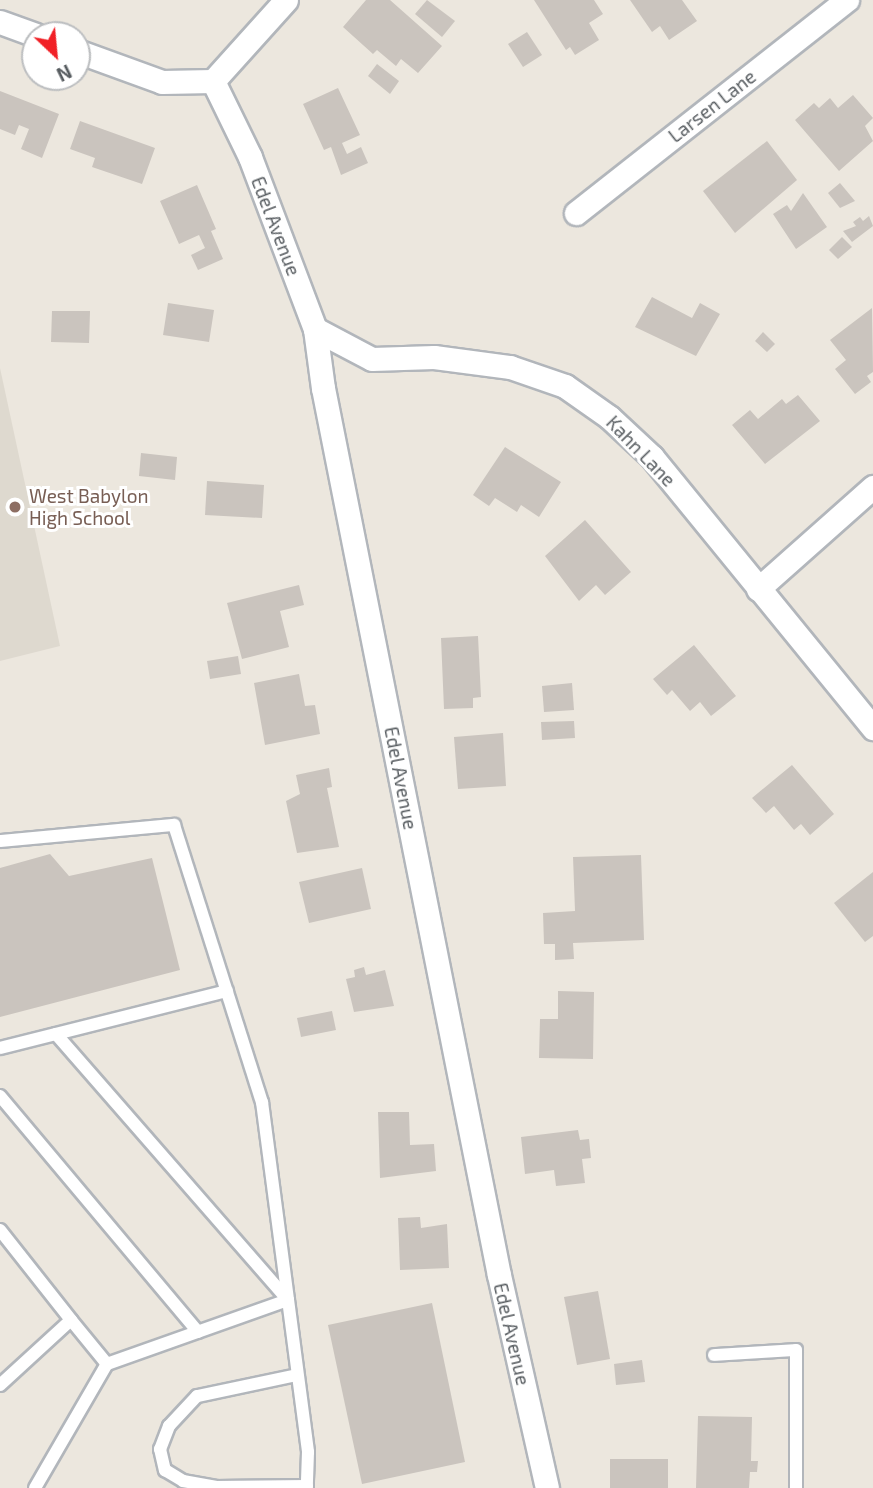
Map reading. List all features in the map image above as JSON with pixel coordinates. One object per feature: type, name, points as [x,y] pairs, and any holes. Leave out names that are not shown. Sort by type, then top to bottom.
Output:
[{"type":"street","points":[[91,56],[162,82],[213,81],[286,0]]},
{"type":"street","name":"Larsen Lane","points":[[576,213],[847,0]]},
{"type":"street","points":[[0,22],[21,30]]},
{"type":"street","name":"Edel Avenue","points":[[213,81],[250,157],[315,329],[323,388],[499,1275],[547,1488]]},
{"type":"street","name":"Kahn Lane","points":[[315,329],[372,359],[434,357],[510,367],[565,386],[609,417],[652,457],[873,728]]},
{"type":"street","points":[[758,589],[873,487]]},
{"type":"lane","points":[[0,841],[174,825],[261,1102],[298,1375],[307,1487],[216,1487],[183,1481],[165,1470],[160,1449],[169,1426],[197,1396],[298,1375]]},
{"type":"lane","points":[[0,1048],[227,991]]},
{"type":"lane","points":[[56,1034],[288,1300]]},
{"type":"lane","points":[[0,1096],[198,1332]]},
{"type":"lane","points":[[0,1230],[107,1364]]},
{"type":"lane","points":[[35,1488],[107,1364],[288,1300]]},
{"type":"lane","points":[[0,1385],[71,1320]]},
{"type":"lane","points":[[714,1355],[796,1350],[796,1488]]},
{"type":"shaded area","name":"West Babylon High School","points":[[0,368],[60,646],[0,661]]},
{"type":"building","points":[[366,0],[390,0],[442,46],[418,73],[401,59],[396,66],[377,50],[373,54],[343,27]]},
{"type":"building","points":[[427,0],[455,21],[442,37],[415,14]]},
{"type":"building","points":[[534,0],[594,0],[603,14],[589,23],[599,40],[575,55],[570,47],[566,50]]},
{"type":"building","points":[[630,0],[682,0],[697,21],[669,40],[660,26],[652,32]]},
{"type":"building","points":[[527,32],[542,55],[523,67],[508,44]]},
{"type":"building","points":[[377,64],[399,81],[390,94],[368,76]]},
{"type":"building","points":[[338,88],[360,135],[342,143],[347,154],[361,147],[368,163],[341,175],[331,147],[324,150],[303,104]]},
{"type":"building","points":[[0,91],[59,114],[42,158],[21,149],[29,129],[19,125],[15,135],[0,129]]},
{"type":"building","points":[[853,95],[873,118],[865,126],[873,141],[839,171],[795,120],[814,103],[819,108],[830,98],[838,108]]},
{"type":"building","points":[[80,121],[155,148],[142,184],[92,167],[95,158],[70,149]]},
{"type":"building","points":[[767,141],[797,180],[735,233],[703,191]]},
{"type":"building","points":[[840,183],[855,201],[840,208],[828,193]]},
{"type":"building","points":[[197,185],[216,229],[211,231],[223,259],[198,270],[191,255],[205,248],[199,235],[179,244],[160,201]]},
{"type":"building","points":[[803,193],[827,227],[796,249],[773,214],[787,205],[791,211]]},
{"type":"building","points":[[869,216],[873,226],[852,242],[843,231],[856,226],[853,222],[860,217],[863,221]]},
{"type":"building","points":[[842,237],[852,247],[838,259],[829,250]]},
{"type":"building","points":[[652,297],[692,318],[700,303],[720,314],[696,356],[635,327]]},
{"type":"building","points":[[168,303],[214,310],[209,342],[163,335]]},
{"type":"building","points":[[872,308],[873,372],[867,376],[871,382],[855,394],[835,369],[846,360],[830,340]]},
{"type":"building","points":[[52,311],[90,311],[89,343],[51,342]]},
{"type":"building","points":[[763,332],[775,344],[767,352],[755,341]]},
{"type":"building","points":[[798,395],[820,421],[765,464],[732,425],[750,410],[758,419],[782,399],[786,404]]},
{"type":"building","points":[[505,447],[561,482],[539,517],[521,505],[517,512],[495,498],[489,506],[473,495]]},
{"type":"building","points":[[141,453],[177,457],[175,480],[139,476]]},
{"type":"building","points":[[207,481],[264,485],[262,518],[205,515]]},
{"type":"building","points":[[585,520],[631,572],[605,595],[596,585],[579,601],[545,556]]},
{"type":"building","points":[[299,585],[304,605],[280,611],[289,647],[242,659],[227,603]]},
{"type":"building","points":[[478,636],[481,697],[473,698],[473,708],[444,709],[441,638]]},
{"type":"building","points":[[694,645],[736,696],[711,716],[700,702],[690,711],[672,690],[667,695],[653,679]]},
{"type":"building","points":[[238,656],[241,674],[210,679],[207,661]]},
{"type":"building","points":[[299,674],[305,706],[315,705],[320,734],[265,745],[254,683]]},
{"type":"building","points":[[572,683],[574,710],[544,712],[542,686]]},
{"type":"building","points":[[574,721],[575,738],[542,740],[541,722]]},
{"type":"building","points":[[503,733],[506,786],[458,789],[454,737]]},
{"type":"building","points":[[792,765],[834,814],[810,835],[801,824],[794,830],[774,806],[766,813],[752,798]]},
{"type":"building","points":[[329,768],[332,787],[327,788],[339,847],[297,853],[286,801],[300,794],[296,775]]},
{"type":"building","points":[[50,854],[69,876],[152,858],[180,970],[0,1017],[0,868]]},
{"type":"building","points":[[641,855],[644,940],[573,943],[574,959],[555,960],[555,944],[544,944],[543,913],[575,911],[573,857]]},
{"type":"building","points":[[362,868],[371,909],[309,923],[299,882]]},
{"type":"building","points":[[873,872],[873,936],[865,942],[834,903]]},
{"type":"building","points":[[364,967],[366,975],[385,970],[394,1006],[354,1012],[346,979],[355,977],[354,970]]},
{"type":"building","points":[[558,991],[594,992],[593,1059],[539,1058],[540,1019],[558,1019]]},
{"type":"building","points":[[332,1011],[336,1030],[301,1037],[297,1018]]},
{"type":"building","points":[[378,1112],[409,1112],[410,1145],[434,1144],[436,1171],[380,1178]]},
{"type":"building","points":[[578,1130],[580,1140],[589,1139],[591,1158],[582,1159],[585,1183],[556,1186],[554,1170],[525,1174],[521,1137]]},
{"type":"building","points":[[420,1217],[421,1228],[447,1224],[449,1268],[400,1270],[398,1218]]},
{"type":"building","points":[[598,1291],[610,1359],[577,1365],[564,1297]]},
{"type":"building","points":[[432,1303],[465,1462],[362,1484],[328,1325]]},
{"type":"building","points":[[642,1360],[645,1382],[616,1385],[614,1364]]},
{"type":"building","points":[[698,1416],[752,1417],[751,1461],[758,1461],[757,1472],[750,1472],[749,1488],[696,1488]]},
{"type":"building","points":[[610,1459],[668,1459],[668,1488],[610,1488]]},
{"type":"place","name":"West Babylon High School","points":[[15,507]]}]
